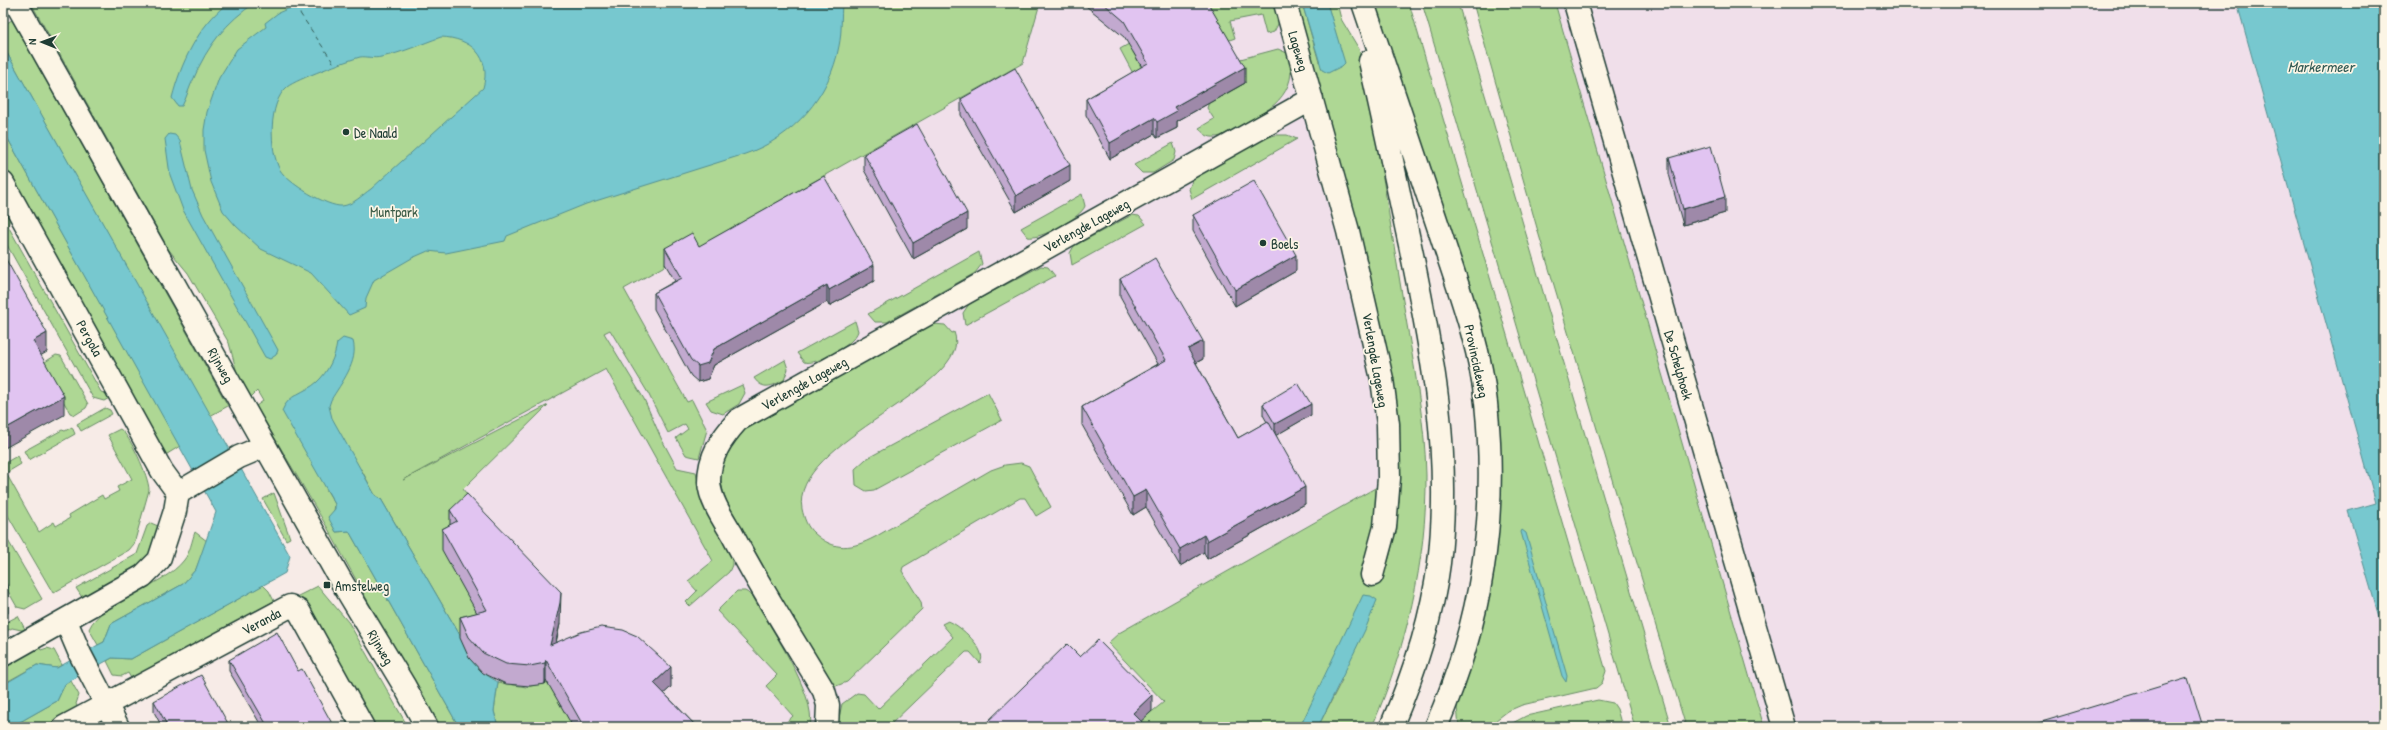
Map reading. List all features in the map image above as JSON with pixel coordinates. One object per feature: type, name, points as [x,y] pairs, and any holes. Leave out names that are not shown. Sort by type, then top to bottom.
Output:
[{"type":"street","name":"Rijnweg","points":[[16,3],[340,579],[406,687],[427,727]]},
{"type":"street","name":"Lageweg","points":[[1285,3],[1312,99]]},
{"type":"street","points":[[1357,3],[1427,325],[1440,411],[1443,450],[1443,511],[1439,564],[1433,598],[1417,654],[1391,727]]},
{"type":"street","name":"Provincialeweg","points":[[1363,3],[1472,329],[1486,401],[1491,483],[1487,542],[1479,598],[1468,642],[1455,684],[1436,727]]},
{"type":"street","name":"De Schelphoek","points":[[1575,3],[1784,727]]},
{"type":"street","name":"Verlengde Lageweg","points":[[827,727],[828,705],[824,691],[752,573],[714,503],[709,483],[711,465],[716,448],[723,436],[738,420],[1312,99],[1366,304],[1382,379],[1387,416],[1389,478],[1385,527],[1372,575]]},
{"type":"street","name":"Pergola","points":[[3,184],[162,470],[178,492]]},
{"type":"street","points":[[3,656],[143,576],[159,560],[174,511],[178,492],[239,457],[265,446]]},
{"type":"street","name":"Veranda","points":[[64,727],[290,606],[299,611],[364,727]]},
{"type":"street","points":[[66,621],[105,704],[118,727]]},
{"type":"shaded area","points":[[1040,3],[1275,3],[1328,184],[1371,377],[1379,441],[1377,487],[1119,633],[1108,643],[1164,702],[1139,722],[1144,727],[573,727],[549,682],[535,686],[515,686],[498,682],[483,673],[469,658],[461,637],[487,630],[442,550],[463,490],[546,406],[375,495],[595,305],[1023,63]]},
{"type":"shaded area","points":[[1555,3],[2237,3],[2376,503],[2348,511],[2384,634],[2384,727],[1764,727]]},
{"type":"green space","name":"Muntpark","points":[[31,3],[1040,3],[1023,63],[624,289],[687,402],[692,400],[707,430],[699,458],[686,455],[676,438],[688,429],[685,424],[668,433],[648,393],[610,330],[604,333],[644,399],[661,438],[677,468],[696,472],[702,503],[732,559],[732,565],[729,572],[690,606],[686,602],[697,591],[688,581],[713,561],[606,369],[403,480],[548,405],[463,489],[476,507],[487,631],[461,637],[381,499],[375,495],[361,469],[326,489],[335,504],[332,524],[336,532],[349,531],[459,727],[437,727],[327,527],[256,406],[263,401],[257,391],[251,397],[237,373],[229,343],[188,273],[169,250]]},
{"type":"green space","points":[[1201,3],[1276,3],[1279,22],[1274,32],[1266,34],[1261,15],[1230,21],[1235,38],[1227,41],[1133,52],[1146,76],[1137,81],[1120,49]]},
{"type":"green space","points":[[1292,3],[1302,3],[1319,62],[1344,63],[1327,3],[1337,3],[1341,19],[1359,49],[1368,86],[1424,434],[1426,475],[1423,540],[1412,604],[1395,666],[1372,727],[1318,727],[1342,680],[1318,691],[1300,727],[1144,727],[1139,722],[1164,702],[1108,643],[1119,633],[1377,487],[1375,525],[1381,581],[1395,532],[1400,482],[1400,456],[1393,380]]},
{"type":"green space","points":[[1373,3],[1409,3],[1606,671],[1602,683],[1596,688],[1522,705],[1508,711],[1487,727],[1459,727],[1457,707],[1497,453]]},
{"type":"green space","points":[[1422,3],[1458,3],[1671,727],[1635,727]]},
{"type":"green space","points":[[1473,3],[1555,3],[1764,727],[1686,727],[1539,235]]},
{"type":"green space","points":[[12,20],[228,406],[210,416],[3,46],[3,25]]},
{"type":"green space","points":[[1278,49],[1287,53],[1291,60],[1291,73],[1288,85],[1282,96],[1265,112],[1221,136],[1211,137],[1203,133],[1199,128],[1214,119],[1207,108],[1215,85],[1221,97],[1245,83],[1233,61]]},
{"type":"green space","points":[[3,130],[180,446],[164,456],[3,168]]},
{"type":"green space","points":[[1275,135],[1287,135],[1297,139],[1192,199],[1189,189],[1193,178],[1263,139]]},
{"type":"green space","points":[[1173,143],[1176,152],[1174,160],[1153,173],[1142,173],[1134,165]]},
{"type":"green space","points":[[1082,194],[1085,206],[1082,211],[1068,222],[1050,232],[1033,237],[1028,237],[1021,228]]},
{"type":"green space","points":[[8,210],[11,214],[8,226],[101,392],[113,396],[104,401],[93,398],[3,238],[3,213]]},
{"type":"green space","points":[[1132,215],[1139,216],[1146,224],[1072,265],[1070,253],[1074,246]]},
{"type":"green space","points":[[979,252],[982,264],[975,273],[887,322],[875,322],[868,314]]},
{"type":"green space","points":[[1041,266],[1048,267],[1055,276],[965,325],[963,313],[969,304]]},
{"type":"green space","points":[[855,321],[858,331],[855,336],[843,348],[835,353],[818,361],[804,362],[797,353]]},
{"type":"green space","points":[[933,324],[945,325],[952,333],[954,332],[953,353],[938,373],[912,394],[850,438],[823,460],[806,484],[802,509],[809,528],[822,539],[836,546],[844,547],[859,544],[875,537],[991,470],[1005,465],[1021,463],[1029,466],[1051,507],[1036,516],[1025,498],[1020,498],[903,567],[902,571],[921,602],[922,609],[847,682],[836,686],[828,681],[726,500],[721,479],[722,461],[730,444],[746,429]]},
{"type":"green space","points":[[56,355],[61,356],[88,404],[86,408],[75,415],[70,413],[43,365]]},
{"type":"green space","points":[[785,360],[788,369],[784,380],[776,384],[764,386],[757,382],[754,378]]},
{"type":"green space","points":[[742,385],[745,393],[739,404],[723,414],[711,410],[706,402]]},
{"type":"green space","points":[[988,393],[1002,420],[874,490],[866,491],[856,485],[855,469],[866,459]]},
{"type":"green space","points":[[105,408],[110,410],[112,414],[81,431],[77,424]]},
{"type":"green space","points":[[72,427],[75,434],[29,460],[24,451],[62,430],[65,431]]},
{"type":"green space","points":[[120,429],[129,439],[134,448],[146,476],[149,490],[134,544],[129,550],[53,593],[3,507],[3,464],[17,456],[21,464],[6,473],[39,532],[54,522],[56,526],[70,518],[69,515],[102,495],[104,499],[119,491],[117,487],[132,479],[108,435]]},
{"type":"green space","points":[[274,493],[290,538],[286,540],[263,499]]},
{"type":"green space","points":[[151,523],[158,526],[146,562],[83,599],[76,588],[137,554],[147,526]]},
{"type":"green space","points":[[3,532],[42,599],[25,609],[17,607],[3,582]]},
{"type":"green space","points":[[195,532],[207,541],[196,569],[183,584],[111,624],[104,642],[98,645],[89,629],[96,619],[106,610],[175,570],[186,557]]},
{"type":"green space","points":[[263,585],[269,591],[274,601],[132,680],[128,673],[122,676],[114,675],[107,661],[112,658],[131,659]]},
{"type":"green space","points":[[318,586],[349,623],[408,727],[371,727],[298,596]]},
{"type":"green space","points":[[737,591],[745,591],[752,595],[790,660],[806,697],[810,713],[810,727],[781,727],[793,716],[766,686],[777,675],[717,611]]},
{"type":"green space","points":[[18,616],[26,631],[12,628],[3,633],[3,624]]},
{"type":"green space","points":[[948,621],[959,627],[977,645],[982,658],[980,663],[970,652],[966,652],[888,727],[837,727],[842,704],[857,693],[864,694],[878,709],[953,637],[942,624]]},
{"type":"green space","points":[[37,644],[41,650],[47,648],[54,650],[62,665],[56,668],[37,665],[3,684],[3,663]]},
{"type":"green space","points":[[71,681],[79,695],[76,704],[79,710],[50,727],[11,727],[57,701],[65,684]]},
{"type":"green space","points":[[498,682],[526,687],[549,682],[573,727],[498,727],[494,711]]},
{"type":"green space","points":[[1598,700],[1613,703],[1617,709],[1622,727],[1505,727],[1526,716]]},
{"type":"water","points":[[228,3],[255,3],[235,18],[219,35],[199,66],[182,106],[178,106],[172,98],[180,72],[192,46],[199,34],[217,12]]},
{"type":"water","points":[[301,3],[842,3],[839,46],[827,82],[807,113],[779,137],[762,147],[745,154],[586,204],[507,236],[505,241],[446,253],[428,251],[412,258],[374,280],[366,298],[365,308],[349,315],[311,273],[261,249],[236,226],[223,211],[211,182],[204,150],[204,130],[207,112],[219,78],[237,49],[266,27],[265,23],[278,13]],"holes":[[[441,37],[452,38],[470,45],[477,51],[482,59],[485,77],[483,88],[371,189],[350,204],[342,206],[335,205],[327,203],[308,193],[291,181],[280,170],[274,151],[272,127],[276,104],[281,94],[287,87],[311,75],[360,57],[381,57],[404,51]]]},
{"type":"water","points":[[1302,3],[1327,3],[1345,63],[1328,73],[1322,70]]},
{"type":"water","name":"Markermeer","points":[[2237,3],[2384,3],[2384,634],[2348,511],[2376,503]]},
{"type":"water","points":[[3,46],[290,556],[285,573],[131,659],[112,658],[68,682],[65,684],[57,701],[11,727],[3,727],[3,685],[37,665],[57,668],[104,642],[111,624],[183,584],[196,569],[216,512],[3,130]]},
{"type":"water","points":[[169,134],[175,135],[180,141],[192,190],[203,215],[278,350],[276,355],[270,359],[265,357],[183,210],[170,175],[165,139]]},
{"type":"water","points":[[343,338],[353,341],[354,357],[348,372],[331,400],[329,406],[332,418],[375,495],[381,499],[461,637],[470,658],[485,674],[498,682],[494,711],[498,727],[459,727],[349,531],[336,532],[328,517],[335,509],[335,504],[282,411],[288,401],[312,386],[321,378],[335,354],[337,343]]},
{"type":"water","points":[[1522,530],[1526,533],[1567,676],[1566,682],[1562,676],[1521,532]]},
{"type":"water","points":[[1363,595],[1371,596],[1377,600],[1365,630],[1318,727],[1300,727]]},
{"type":"building","points":[[1103,3],[1208,3],[1245,67],[1174,107],[1177,111],[1157,122],[1154,118],[1110,143],[1086,99],[1148,63],[1124,21]]},
{"type":"building","points":[[1015,68],[1070,165],[1016,196],[961,99]]},
{"type":"building","points":[[917,124],[967,213],[913,243],[864,154]]},
{"type":"building","points":[[1711,146],[1725,197],[1683,209],[1669,158]]},
{"type":"building","points":[[824,176],[874,265],[829,290],[827,285],[714,349],[708,363],[698,366],[691,360],[654,293],[682,278],[665,248],[692,233],[699,246]]},
{"type":"building","points":[[1254,181],[1296,255],[1235,290],[1193,215]]},
{"type":"building","points":[[3,254],[47,333],[33,341],[64,396],[3,430]]},
{"type":"building","points":[[1155,258],[1203,341],[1188,349],[1238,438],[1268,421],[1305,487],[1207,541],[1204,535],[1180,549],[1146,490],[1133,497],[1082,407],[1166,360],[1120,279]]},
{"type":"building","points":[[1298,383],[1311,404],[1275,424],[1263,404]]},
{"type":"building","points":[[467,494],[561,592],[560,603],[550,645],[581,632],[601,627],[623,630],[637,636],[671,667],[654,683],[697,727],[584,727],[546,660],[545,663],[530,666],[506,664],[483,653],[469,637],[460,617],[487,610],[442,529],[457,521],[450,510]]},
{"type":"building","points":[[3,578],[8,587],[3,589]]},
{"type":"building","points":[[277,632],[298,671],[302,669],[334,727],[268,727],[229,660]]},
{"type":"building","points":[[1098,640],[1152,695],[1133,713],[1147,727],[982,727],[1067,644],[1080,657]]},
{"type":"building","points":[[201,675],[230,727],[168,727],[154,701]]},
{"type":"building","points":[[2188,678],[2203,727],[2025,727]]},
{"type":"ferry route","points":[[295,6],[335,65]]},
{"type":"place","name":"De Naald","points":[[346,132]]},
{"type":"place","name":"Boels","points":[[1263,243]]},
{"type":"place","name":"Amstelweg","points":[[327,585]]}]
